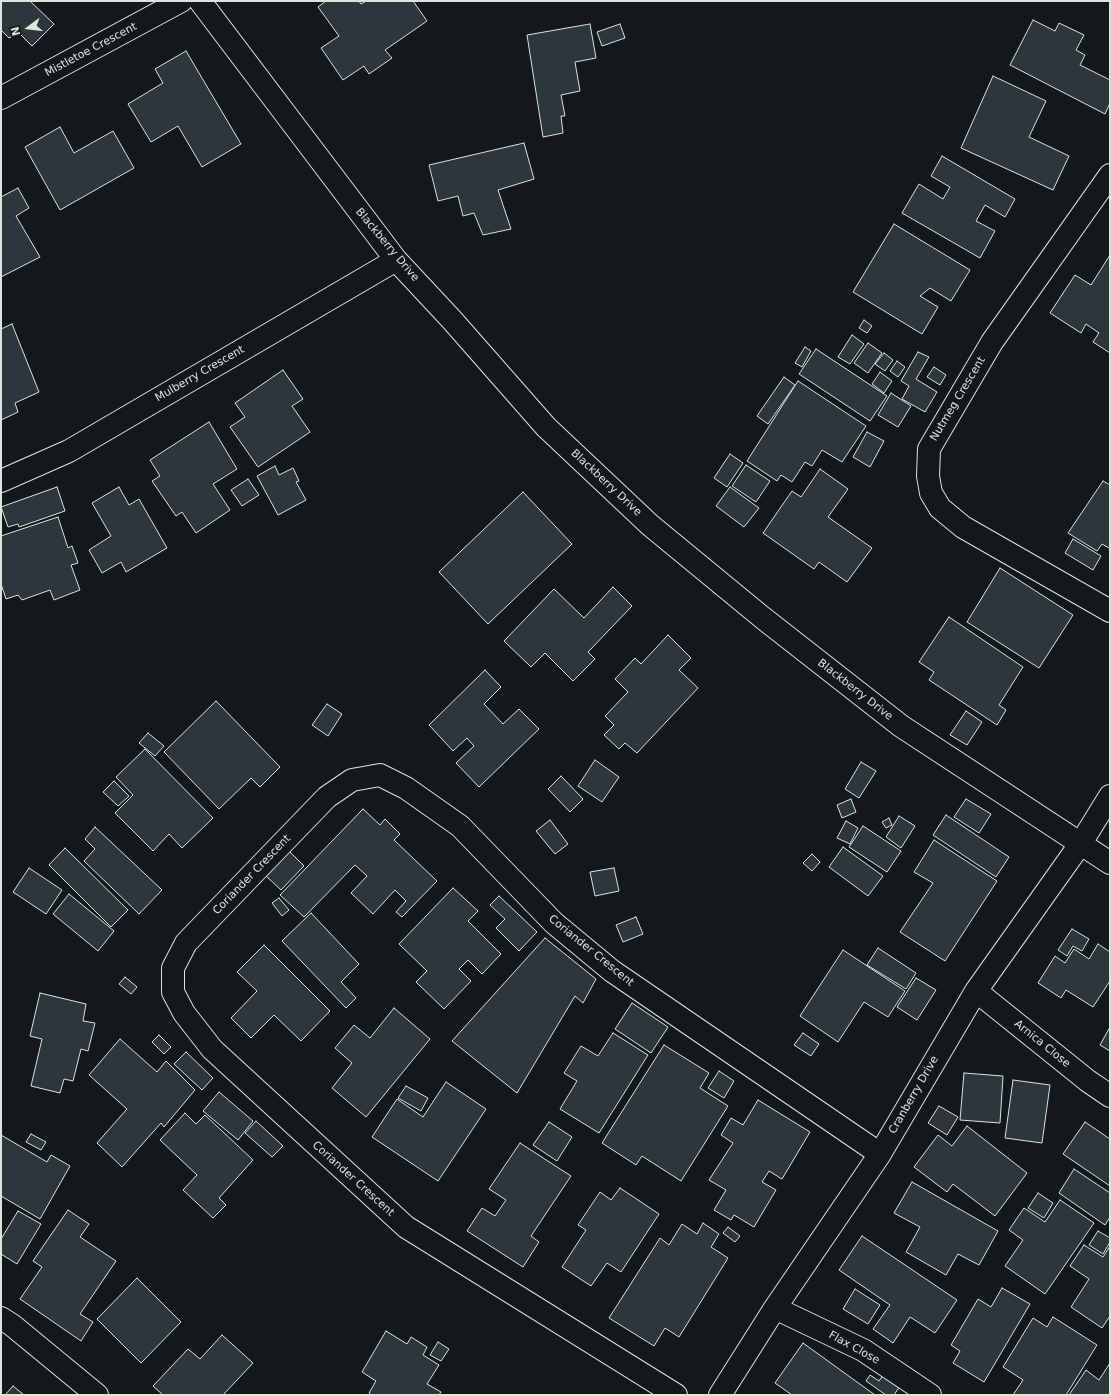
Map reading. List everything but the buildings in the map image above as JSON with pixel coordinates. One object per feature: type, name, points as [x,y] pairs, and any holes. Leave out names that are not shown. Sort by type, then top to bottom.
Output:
[{"type":"street","name":"Mistletoe Crescent","points":[[1,98],[180,1]]},
{"type":"street","name":"Blackberry Drive","points":[[200,1],[396,260],[452,320],[546,427],[650,525],[763,618],[901,726],[1110,863]]},
{"type":"street","name":"Nutmeg Crescent","points":[[1110,175],[992,342],[929,449],[928,476],[932,493],[940,508],[963,527],[1110,611]]},
{"type":"street","name":"Mulberry Crescent","points":[[1,481],[69,451],[396,260]]},
{"type":"street","name":"Coriander Crescent","points":[[676,1395],[406,1227],[212,1049],[184,1013],[173,992],[173,968],[186,943],[328,798],[352,780],[380,774],[406,788],[460,826],[554,923],[612,971],[880,1154]]},
{"type":"street","name":"Cranberry Drive","points":[[720,1395],[775,1308],[880,1154],[976,991],[1081,843],[1110,796]]},
{"type":"street","name":"Arnica Close","points":[[976,991],[1088,1081],[1110,1096]]},
{"type":"street","name":"Flax Close","points":[[775,1308],[863,1350],[930,1395]]},
{"type":"street","points":[[1,1318],[12,1325],[97,1395]]}]
